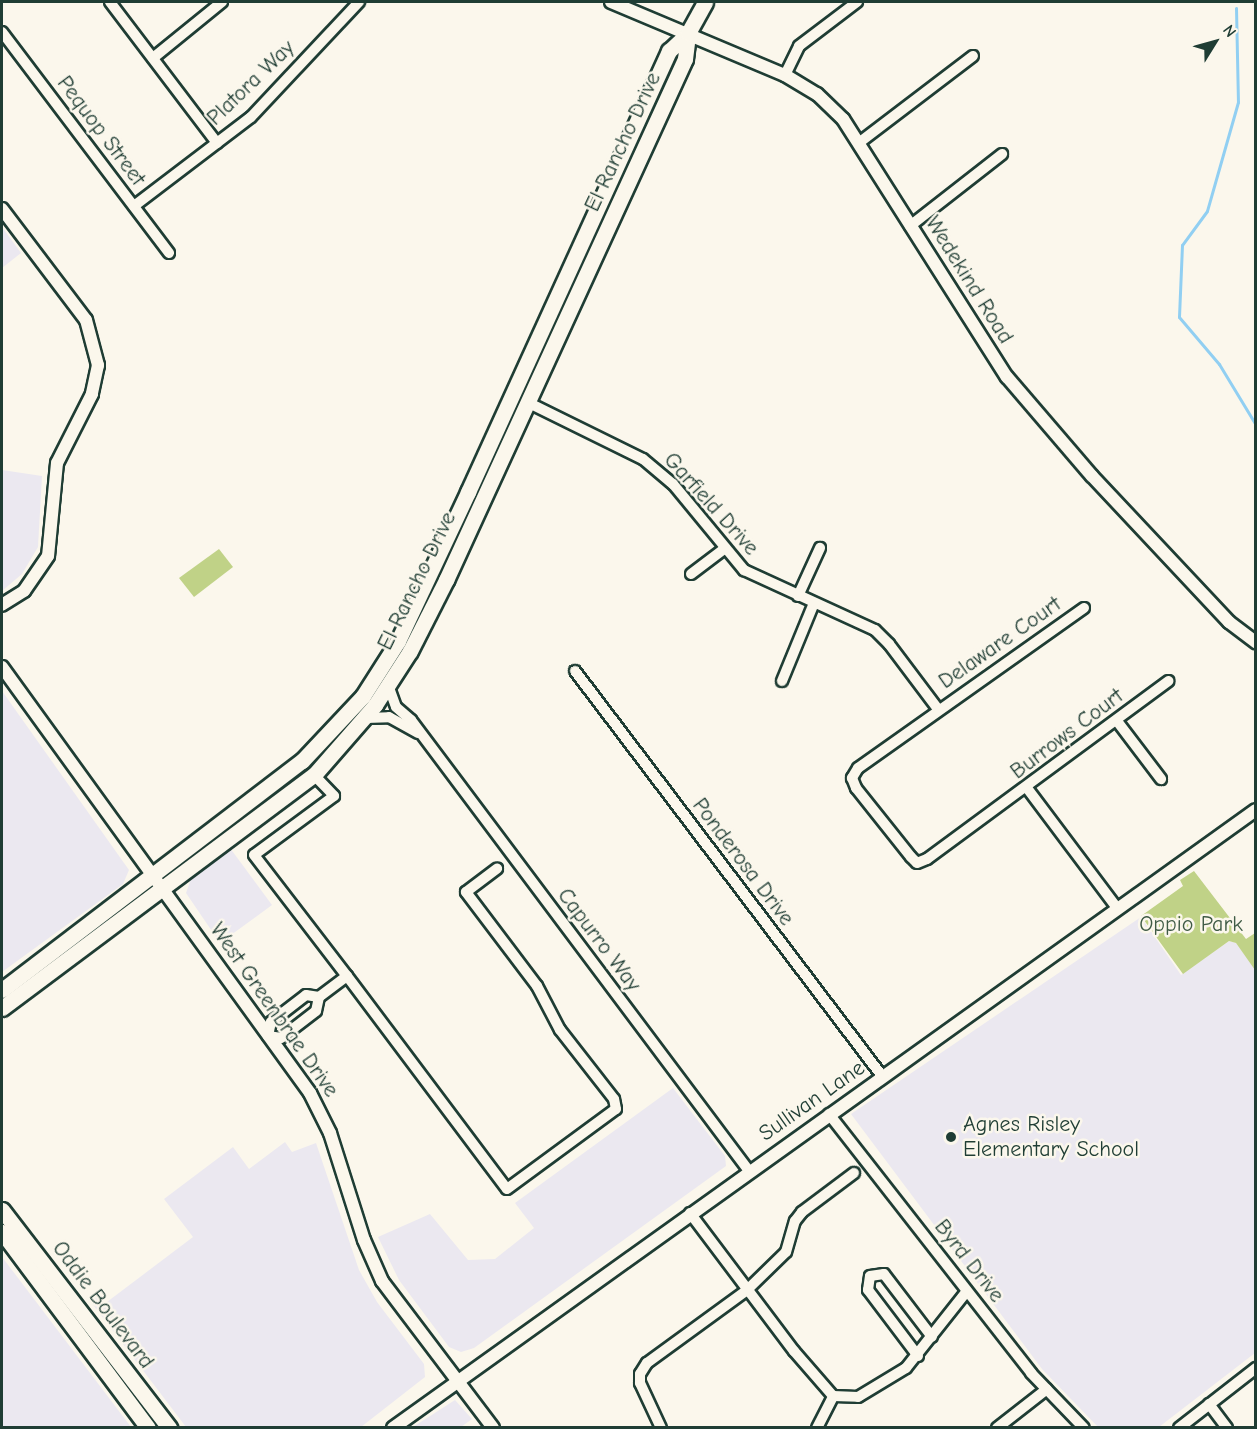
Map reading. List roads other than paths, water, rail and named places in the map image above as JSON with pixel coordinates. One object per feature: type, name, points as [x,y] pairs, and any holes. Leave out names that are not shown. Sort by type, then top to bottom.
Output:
[{"type":"main road","name":"El Rancho Drive","points":[[2,990],[302,761],[363,696],[398,641],[669,51],[688,33],[705,2]]},
{"type":"main road","name":"El Rancho Drive","points":[[2,1008],[314,775],[366,718],[424,627],[685,59],[688,33]]},
{"type":"main road","points":[[349,738],[350,728],[364,706],[363,696]]},
{"type":"main road","name":"Oddie Boulevard","points":[[2,1210],[169,1428]]},
{"type":"main road","name":"Oddie Boulevard","points":[[2,1232],[148,1428]]},
{"type":"street","points":[[110,2],[217,143]]},
{"type":"street","points":[[153,58],[222,2]]},
{"type":"street","name":"Platora Way","points":[[134,206],[265,104],[359,2]]},
{"type":"street","name":"Wedekind Road","points":[[611,2],[785,75],[817,94],[860,142],[982,343],[1040,419],[1228,622],[1256,642]]},
{"type":"street","points":[[785,75],[799,46],[857,2]]},
{"type":"street","name":"Pequop Street","points":[[2,32],[169,253]]},
{"type":"street","points":[[860,142],[973,56]]},
{"type":"street","points":[[910,226],[1002,154]]},
{"type":"street","points":[[2,209],[86,320],[98,365],[92,394],[57,463],[48,556],[24,591],[2,605]]},
{"type":"street","name":"Garfield Drive","points":[[527,402],[643,459],[677,489],[724,549],[744,570],[868,626],[884,638],[938,709]]},
{"type":"street","points":[[798,596],[820,548]]},
{"type":"street","points":[[691,574],[724,549]]},
{"type":"street","points":[[782,681],[814,603]]},
{"type":"street","name":"Delaware Court","points":[[988,816],[918,863],[856,788],[852,778],[858,768],[938,709],[1084,608]]},
{"type":"street","name":"West Greenbrae Drive","points":[[2,667],[268,1035],[321,1114],[382,1281],[493,1428]]},
{"type":"street","name":"Ponderosa Drive","points":[[575,671],[882,1076]]},
{"type":"street","name":"Burrows Court","points":[[988,816],[1118,721],[1168,681]]},
{"type":"street","name":"Capurro Way","points":[[388,685],[396,707],[749,1171]]},
{"type":"street","name":"Capurro Way","points":[[366,718],[389,717],[418,733]]},
{"type":"street","points":[[1118,721],[1161,779]]},
{"type":"street","points":[[314,775],[334,796],[254,855],[507,1189],[616,1109],[614,1099],[560,1030],[537,987],[466,892],[497,869]]},
{"type":"street","points":[[1027,788],[1117,908]]},
{"type":"street","name":"Sullivan Lane","points":[[393,1428],[690,1213],[1256,810]]},
{"type":"street","points":[[319,997],[306,995],[272,1022],[268,1035],[281,1038],[316,1011],[319,997],[347,976]]},
{"type":"street","name":"Byrd Drive","points":[[829,1114],[967,1291],[1047,1389],[1084,1428]]},
{"type":"street","points":[[661,1428],[640,1383],[640,1374],[646,1363],[747,1290],[786,1252],[795,1221],[802,1212],[854,1173]]},
{"type":"street","points":[[690,1213],[747,1290],[833,1396],[858,1397],[868,1393],[918,1356],[944,1316],[967,1291]]},
{"type":"street","points":[[918,1356],[868,1290],[870,1276],[884,1274],[932,1337]]},
{"type":"street","points":[[1179,1428],[1256,1368]]},
{"type":"street","points":[[997,1428],[1047,1389]]},
{"type":"street","points":[[817,1428],[833,1396]]},
{"type":"street","points":[[1209,1404],[1227,1428]]},
{"type":"waterway","points":[[1236,8],[1238,102],[1207,211],[1182,245],[1179,317],[1219,364],[1256,425]]},
{"type":"place","name":"Agnes Risley Elementary School","points":[[951,1137]]},
{"type":"park label","name":"Oppio Park","points":[[1191,925]]}]
